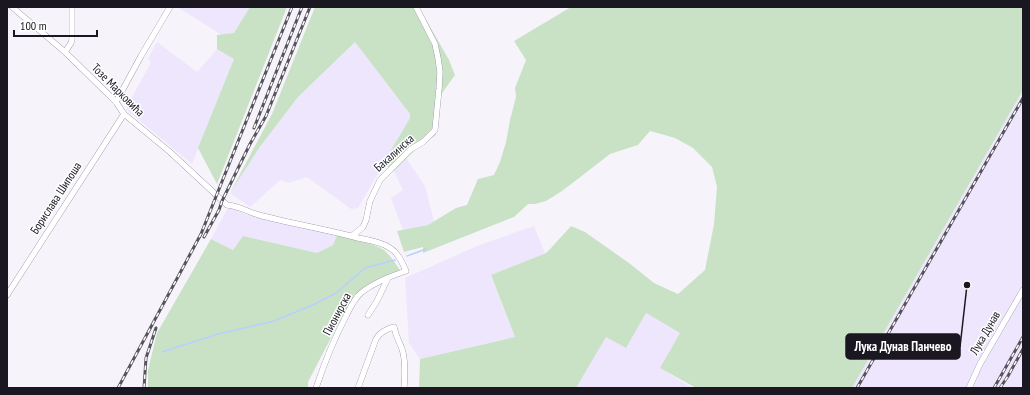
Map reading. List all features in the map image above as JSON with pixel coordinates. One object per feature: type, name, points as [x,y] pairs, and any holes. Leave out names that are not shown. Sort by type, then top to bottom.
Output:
[{"type":"street","name":"Тозе Марковића","points":[[12,7],[65,52],[116,102],[124,114],[170,152],[227,205],[236,206],[259,215],[352,236]]},
{"type":"street","points":[[65,52],[72,39],[72,7]]},
{"type":"street","points":[[164,7],[164,17]]},
{"type":"street","points":[[116,102],[170,7]]},
{"type":"street","name":"Бакалинска","points":[[352,236],[363,227],[370,201],[380,180],[411,149],[423,142],[435,130],[440,89],[438,58],[435,44],[416,7]]},
{"type":"street","name":"Борислава Шипоша","points":[[7,295],[124,114]]},
{"type":"street","name":"Пионирска","points":[[316,388],[322,370],[342,324],[353,303],[366,289],[406,271],[402,262],[390,248],[383,244],[352,236]]},
{"type":"street","points":[[368,315],[377,302],[388,278]]},
{"type":"street","name":"Лука Дунав","points":[[969,388],[980,364],[1023,290]]},
{"type":"street","points":[[358,388],[376,339],[379,334],[389,328],[394,327],[404,356],[404,388]]},
{"type":"shaded area","points":[[177,7],[250,7],[234,33],[222,35]]},
{"type":"shaded area","points":[[157,42],[197,72],[219,47],[234,59],[192,164],[127,110],[127,106],[151,63],[148,59]]},
{"type":"shaded area","points":[[355,42],[410,114],[410,118],[358,208],[351,209],[307,177],[288,183],[280,180],[250,207],[230,193],[259,148],[298,97]]},
{"type":"shaded area","points":[[1023,90],[1023,388],[852,388]]},
{"type":"shaded area","points":[[406,158],[425,186],[434,221],[428,225],[403,230],[391,198],[403,190],[394,171]]},
{"type":"shaded area","points":[[229,206],[244,214],[337,235],[333,245],[317,253],[243,236],[233,250],[211,239]]},
{"type":"shaded area","points":[[534,226],[545,253],[491,276],[515,337],[420,359],[409,343],[405,278],[477,246]]},
{"type":"shaded area","points":[[646,313],[680,333],[660,368],[692,388],[576,388],[606,337],[626,348]]},
{"type":"green space","points":[[250,7],[287,7],[217,184],[198,148],[234,59],[217,49],[217,35],[234,33]]},
{"type":"green space","points":[[315,7],[419,7],[449,60],[455,75],[440,96],[436,119],[436,135],[418,147],[394,171],[383,164],[410,118],[410,114],[355,42],[298,97],[259,148],[230,193],[272,114]]},
{"type":"green space","points":[[571,7],[1023,7],[1023,90],[852,388],[696,388],[660,368],[680,333],[646,313],[626,348],[606,337],[576,388],[419,388],[420,359],[515,337],[491,275],[546,253],[571,226],[585,232],[629,263],[654,283],[678,294],[705,270],[714,224],[717,187],[712,167],[693,148],[675,138],[650,131],[638,145],[610,154],[562,191],[546,201],[528,204],[514,217],[423,253],[423,247],[404,252],[397,231],[428,225],[456,208],[467,205],[478,179],[494,175],[506,142],[516,97],[515,88],[526,60],[514,41]]},
{"type":"green space","points":[[337,235],[369,243],[384,250],[400,270],[355,294],[308,382],[308,388],[148,388],[148,370],[157,333],[211,239],[233,250],[243,236],[317,253],[333,245]]},
{"type":"waterway","points":[[407,256],[426,249]]},
{"type":"waterway","points":[[162,352],[218,334],[274,321],[315,304],[336,293],[365,268],[395,260]]},
{"type":"railway","points":[[118,388],[201,234],[292,7]]},
{"type":"railway","points":[[254,128],[302,7]]},
{"type":"railway","points":[[204,237],[219,210],[250,144],[266,116],[310,7]]},
{"type":"railway","points":[[857,388],[1023,98]]},
{"type":"railway","points":[[144,388],[146,358],[156,328]]},
{"type":"railway","points":[[994,388],[1023,337]]},
{"type":"railway","points":[[1000,388],[1023,349]]},
{"type":"place","name":"Лука Дунав Панчево","points":[[967,285]]}]
